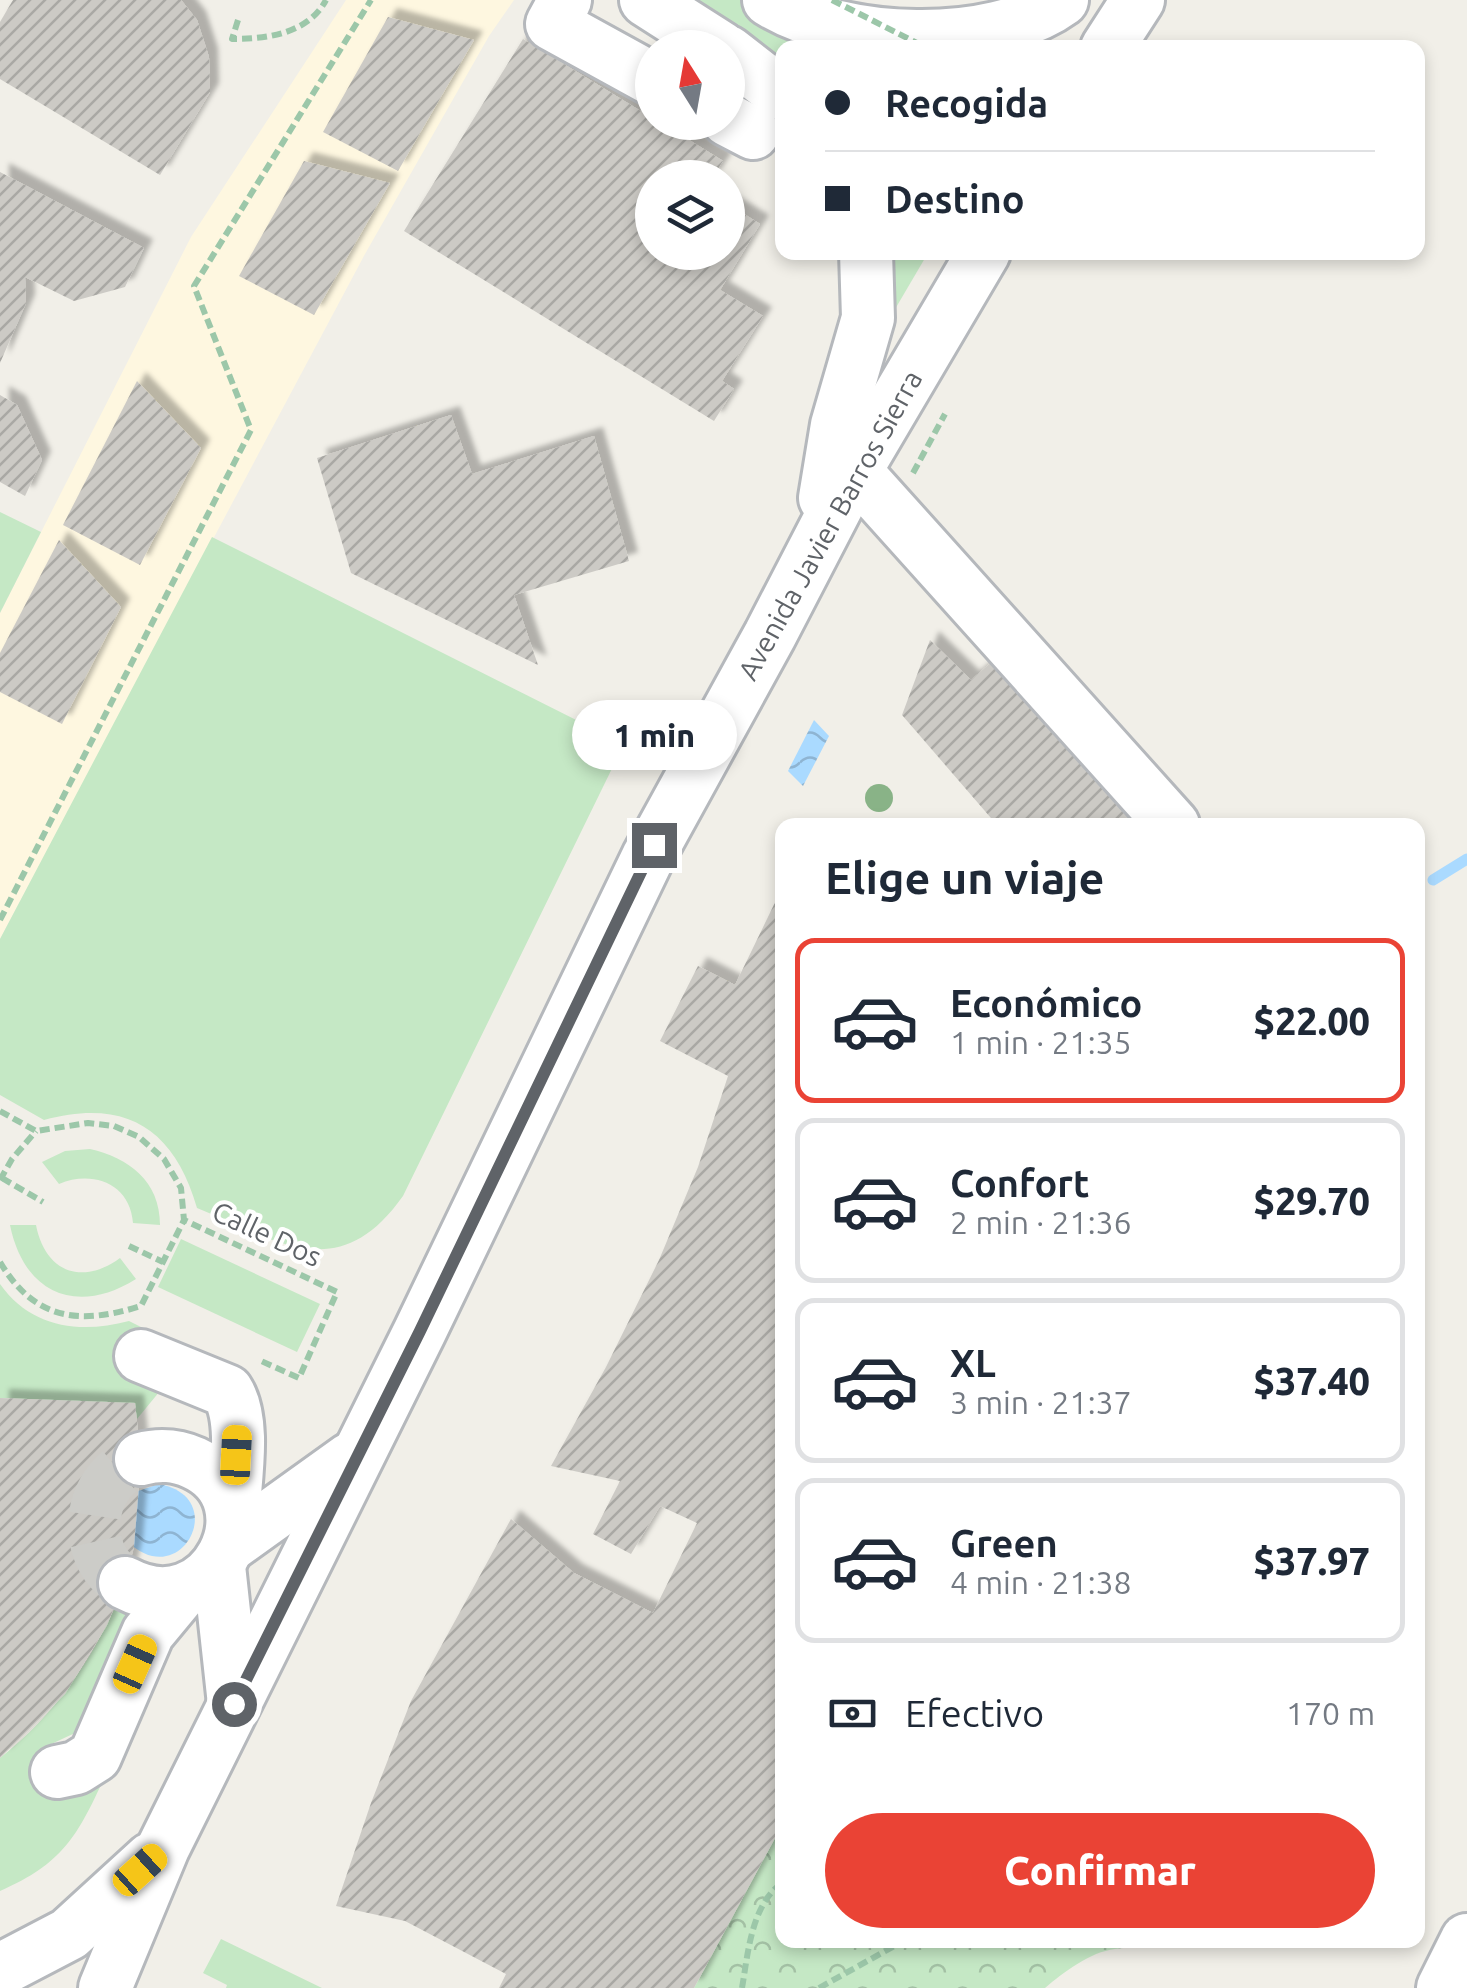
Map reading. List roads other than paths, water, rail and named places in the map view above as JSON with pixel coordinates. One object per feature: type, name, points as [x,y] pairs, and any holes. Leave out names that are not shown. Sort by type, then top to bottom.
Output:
[{"type":"street","points":[[565,0],[552,24],[635,70]]},
{"type":"street","points":[[646,0],[693,30]]},
{"type":"street","points":[[770,0],[838,28],[894,40]]},
{"type":"street","points":[[933,40],[1010,24],[1062,0]]},
{"type":"street","points":[[1111,40],[1138,0]]},
{"type":"street","points":[[818,539],[837,425],[868,318],[866,260]]},
{"type":"street","name":"Avenida Javier Barros Sierra","points":[[105,1988],[164,1848],[648,857],[855,472],[979,260]]},
{"type":"street","points":[[855,472],[1167,818]]},
{"type":"street","points":[[141,1356],[226,1391],[235,1404],[237,1422],[215,1556],[234,1704]]},
{"type":"street","points":[[124,1583],[158,1594],[356,1454]]},
{"type":"street","points":[[58,1772],[76,1768],[95,1756],[148,1633],[215,1556],[228,1500],[216,1480],[199,1465],[177,1456],[141,1459]]},
{"type":"street","points":[[0,1970],[69,1934],[164,1848]]},
{"type":"street","points":[[1443,1988],[1467,1940]]},
{"type":"water","points":[[814,720],[829,736],[803,786],[788,771]]},
{"type":"water","points":[[159,1484],[181,1492],[192,1506],[195,1522],[180,1549],[165,1556],[148,1555],[128,1542],[138,1491]]},
{"type":"waterway","points":[[1433,880],[1467,859]]},
{"type":"tunnel","points":[[125,1583],[99,1553],[95,1516],[109,1482],[123,1468],[141,1459]]}]
